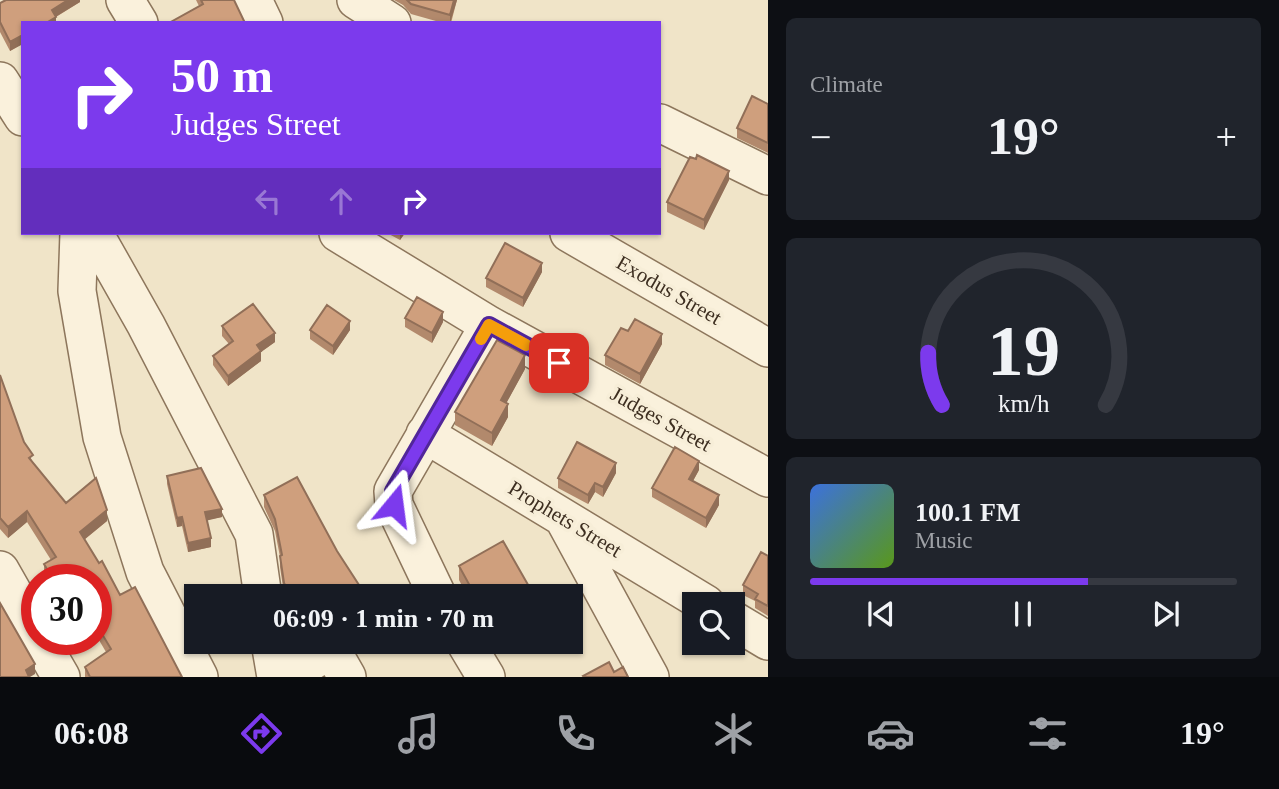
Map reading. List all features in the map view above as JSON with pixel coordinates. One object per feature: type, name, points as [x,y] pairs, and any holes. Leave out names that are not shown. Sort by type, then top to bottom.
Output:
[{"type":"street","points":[[125,0],[138,21]]},
{"type":"street","points":[[253,0],[263,21]]},
{"type":"street","points":[[356,0],[389,21]]},
{"type":"street","points":[[0,81],[21,114]]},
{"type":"street","points":[[661,123],[768,176]]},
{"type":"street","points":[[79,235],[78,291],[102,437],[145,572],[199,677]]},
{"type":"street","points":[[95,235],[146,325],[254,534],[261,584]]},
{"type":"street","name":"Judges Street","points":[[341,235],[489,325],[768,478]]},
{"type":"street","name":"Exodus Street","points":[[572,235],[768,348]]},
{"type":"street","points":[[424,584],[394,505],[393,491],[489,325]]},
{"type":"street","name":"Prophets Street","points":[[425,434],[686,592]]},
{"type":"street","points":[[564,519],[650,677]]},
{"type":"street","points":[[0,570],[21,607]]},
{"type":"street","points":[[745,627],[768,641]]},
{"type":"street","points":[[272,654],[276,677]]},
{"type":"street","points":[[472,654],[486,677]]},
{"type":"street","points":[[48,655],[61,677]]},
{"type":"street","points":[[288,677],[340,656]]},
{"type":"building","points":[[6,0],[68,0],[52,10],[56,17],[49,21],[21,21],[21,36],[10,42],[0,22],[0,3]]},
{"type":"building","points":[[201,0],[234,0],[244,21],[173,21],[203,4]]},
{"type":"building","points":[[407,0],[454,0],[450,15],[411,4]]},
{"type":"building","points":[[752,96],[768,104],[768,143],[737,128]]},
{"type":"building","points":[[697,155],[729,171],[704,220],[667,202],[690,157],[696,159]]},
{"type":"building","points":[[505,243],[542,263],[523,298],[486,278]]},
{"type":"building","points":[[417,297],[443,312],[432,333],[405,318]]},
{"type":"building","points":[[253,304],[275,333],[257,345],[261,351],[228,376],[213,356],[233,341],[222,326]]},
{"type":"building","points":[[327,305],[350,321],[333,346],[310,330]]},
{"type":"building","points":[[635,319],[662,334],[640,374],[605,355],[621,328],[628,331]]},
{"type":"building","points":[[497,340],[525,355],[501,400],[508,404],[492,433],[455,412]]},
{"type":"building","points":[[0,375],[24,442],[33,455],[29,458],[66,503],[96,478],[107,510],[80,532],[99,563],[102,561],[104,564],[44,564],[56,557],[27,511],[8,527],[0,518]]},
{"type":"building","points":[[577,442],[616,463],[603,487],[595,483],[588,495],[558,478]]},
{"type":"building","points":[[675,447],[699,461],[689,479],[719,495],[706,518],[652,488]]},
{"type":"building","points":[[201,468],[222,509],[205,512],[211,538],[188,543],[182,517],[177,518],[167,476]]},
{"type":"building","points":[[297,477],[337,551],[358,584],[285,584],[275,519],[264,495]]},
{"type":"building","points":[[503,541],[528,584],[469,584],[459,566]]},
{"type":"building","points":[[761,552],[768,556],[768,606],[755,599],[758,594],[743,585]]},
{"type":"building","points":[[112,580],[120,595],[135,587],[182,677],[90,677],[85,667],[102,655],[112,655]]},
{"type":"building","points":[[0,603],[21,640],[21,655],[30,655],[35,664],[26,670],[29,677],[0,677]]},
{"type":"building","points":[[609,662],[614,672],[623,667],[628,677],[583,676]]},
{"type":"slow traffic","points":[[481,339],[489,325],[526,345]]},
{"type":"route","points":[[394,505],[393,491],[489,325],[559,363]]}]
